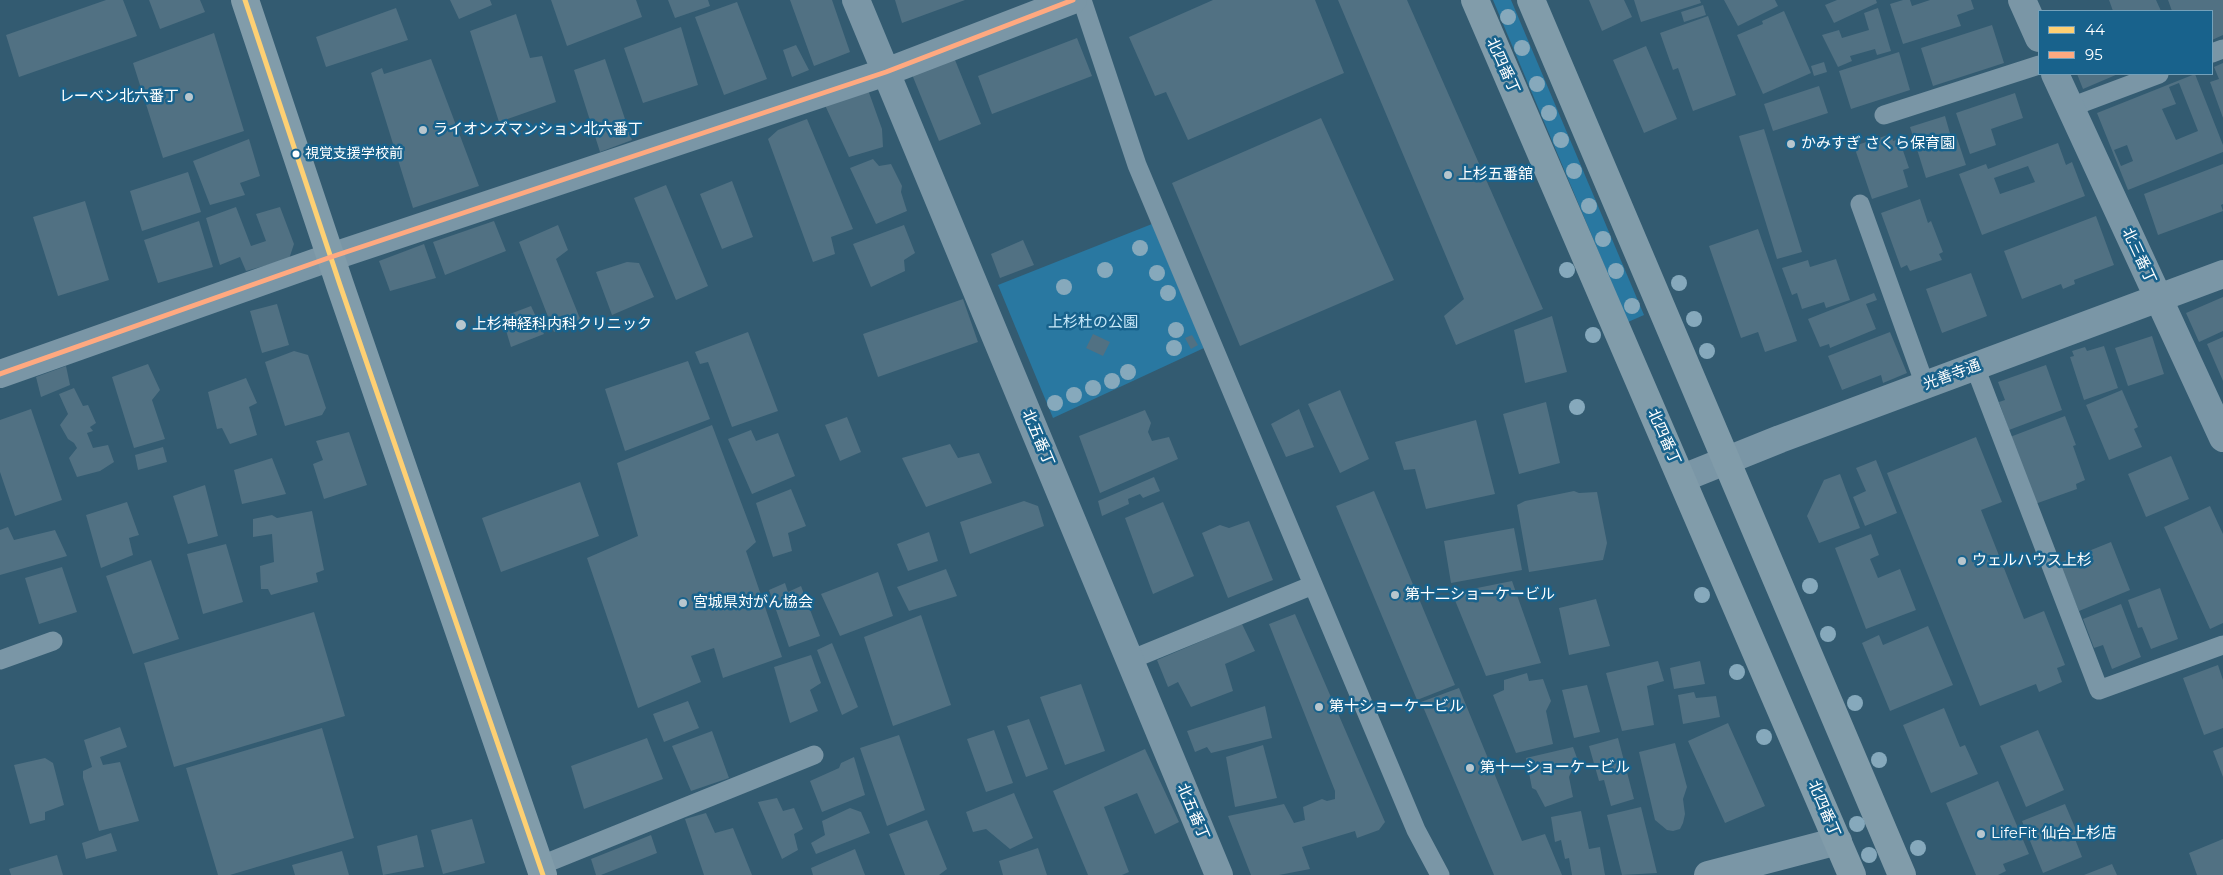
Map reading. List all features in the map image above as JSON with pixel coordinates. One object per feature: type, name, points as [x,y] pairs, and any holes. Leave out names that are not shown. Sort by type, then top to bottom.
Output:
[{"type":"street","points":[[245,0],[541,870]]},
{"type":"street","name":"北五番丁","points":[[856,0],[1219,875]]},
{"type":"street","points":[[0,374],[331,257],[886,72],[1073,0]]},
{"type":"street","name":"北四番丁","points":[[1475,0],[1852,875]]},
{"type":"street","points":[[1531,0],[1902,875]]},
{"type":"street","points":[[2022,0],[2038,36]]},
{"type":"street","name":"北三番丁","points":[[2055,75],[2223,438]]},
{"type":"street","name":"光善寺通","points":[[1682,478],[2223,274]]},
{"type":"street","points":[[1708,875],[1838,841]]},
{"type":"lane","points":[[1082,0],[1137,165],[1416,830],[1440,875]]},
{"type":"lane","points":[[1884,115],[2038,65]]},
{"type":"lane","points":[[2071,107],[2156,75]]},
{"type":"lane","points":[[1860,204],[1925,385]]},
{"type":"lane","points":[[1975,367],[2099,690],[2223,645]]},
{"type":"lane","points":[[1130,660],[1313,585]]},
{"type":"lane","points":[[0,660],[53,641]]},
{"type":"lane","points":[[541,870],[814,755]]},
{"type":"green space","points":[[1493,0],[1511,0],[1644,315],[1628,322]]},
{"type":"green space","name":"上杉杜の公園","points":[[1152,224],[1204,348],[1053,418],[998,285]]},
{"type":"building","points":[[106,0],[123,0],[137,36],[19,77],[6,35]]},
{"type":"building","points":[[149,0],[200,0],[205,12],[160,29]]},
{"type":"building","points":[[450,0],[490,0],[492,5],[459,19]]},
{"type":"building","points":[[551,0],[636,0],[642,17],[567,46]]},
{"type":"building","points":[[668,0],[708,0],[710,6],[675,18]]},
{"type":"building","points":[[790,0],[832,0],[850,52],[814,66]]},
{"type":"building","points":[[895,0],[965,0],[902,23]]},
{"type":"building","points":[[1213,0],[1315,0],[1344,73],[1188,140],[1166,92],[1155,96],[1129,37]]},
{"type":"building","name":"上杉五番舘","points":[[1338,0],[1407,0],[1543,309],[1456,345],[1444,316],[1464,299]]},
{"type":"building","points":[[1589,0],[1624,0],[1632,17],[1602,31]]},
{"type":"building","points":[[1634,0],[1700,0],[1701,3],[1641,22]]},
{"type":"building","points":[[1724,0],[1775,0],[1778,6],[1738,26]]},
{"type":"building","points":[[1837,0],[1876,0],[1877,3],[1834,23],[1825,5]]},
{"type":"building","points":[[1910,0],[1912,6],[1930,0],[1971,0],[1974,9],[1957,15],[1961,26],[1903,44],[1890,4]]},
{"type":"building","points":[[2109,0],[2156,0],[2161,10],[2113,10]]},
{"type":"building","points":[[2168,0],[2223,0],[2223,35],[2213,40],[2213,10],[2172,10]]},
{"type":"building","points":[[737,2],[767,79],[724,95],[695,17]]},
{"type":"building","points":[[1703,5],[1706,15],[1684,22],[1681,12]]},
{"type":"building","points":[[396,8],[408,40],[326,67],[316,37]]},
{"type":"building","points":[[1878,8],[1891,51],[1877,55],[1875,49],[1850,56],[1852,61],[1838,67],[1822,35],[1839,30],[1842,38],[1869,30],[1864,13]]},
{"type":"building","points":[[1784,11],[1811,73],[1763,94],[1737,35],[1763,24],[1762,21]]},
{"type":"building","points":[[516,14],[530,58],[542,56],[556,102],[499,122],[470,31]]},
{"type":"building","points":[[1708,16],[1736,95],[1693,111],[1678,68],[1673,70],[1660,33]]},
{"type":"building","points":[[1992,25],[2004,63],[1933,86],[1921,48]]},
{"type":"building","points":[[681,27],[698,85],[643,103],[624,48]]},
{"type":"building","name":"レーベン北六番丁","points":[[214,33],[244,131],[163,158],[133,63]]},
{"type":"building","points":[[1077,38],[1092,76],[992,114],[978,76]]},
{"type":"building","points":[[796,45],[809,70],[792,77],[783,50]]},
{"type":"building","points":[[1646,46],[1677,119],[1644,133],[1613,60]]},
{"type":"building","points":[[1899,52],[1910,90],[1851,109],[1839,71]]},
{"type":"building","points":[[953,55],[981,124],[939,141],[911,72]]},
{"type":"building","name":"ライオンズマンション北六番丁","points":[[431,59],[479,186],[413,208],[371,73],[382,68],[384,74]]},
{"type":"building","points":[[605,59],[632,140],[600,152],[574,70]]},
{"type":"building","points":[[1824,62],[1827,72],[1814,76],[1811,66]]},
{"type":"building","points":[[2223,63],[2223,118],[2210,82],[2219,79],[2214,67]]},
{"type":"building","points":[[2077,75],[2116,75],[2083,89]]},
{"type":"building","points":[[2195,75],[2223,145],[2223,152],[2128,190],[2097,113]],"holes":[[[2179,83],[2198,131],[2176,140],[2162,109],[2176,104],[2169,87]],[[2127,145],[2133,161],[2121,166],[2114,150]]]},
{"type":"building","points":[[1819,86],[1828,113],[1773,131],[1764,104]]},
{"type":"building","points":[[867,87],[882,129],[883,147],[849,157],[824,103]]},
{"type":"building","points":[[2015,93],[2023,118],[1991,129],[1996,145],[1970,154],[1956,113]]},
{"type":"building","points":[[1945,116],[1951,137],[1956,135],[1966,165],[1926,178],[1910,127]]},
{"type":"building","points":[[1321,118],[1394,280],[1240,346],[1172,183]]},
{"type":"building","points":[[807,119],[853,229],[831,237],[835,254],[813,262],[768,139],[778,130]]},
{"type":"building","points":[[1764,129],[1802,252],[1777,259],[1739,136]]},
{"type":"building","points":[[1891,134],[1893,141],[1899,139],[1909,168],[1903,170],[1908,187],[1872,199],[1854,146]]},
{"type":"building","points":[[249,139],[260,176],[240,183],[245,195],[210,205],[193,161]]},
{"type":"building","points":[[2058,143],[2066,165],[2072,162],[2085,196],[1982,235],[1959,174],[1986,164],[1988,169]],"holes":[[[2028,166],[2035,182],[2000,194],[1994,178]]]},
{"type":"building","points":[[873,159],[879,166],[891,164],[902,186],[901,192],[907,211],[876,224],[850,168]]},
{"type":"building","points":[[2223,164],[2223,204],[2221,205],[2223,211],[2158,235],[2144,194]]},
{"type":"building","points":[[188,172],[201,212],[142,231],[130,191]]},
{"type":"building","points":[[732,181],[753,237],[722,249],[700,194]]},
{"type":"building","points":[[666,185],[708,286],[676,300],[634,198]]},
{"type":"building","points":[[1920,199],[1928,223],[1931,221],[1943,252],[1939,254],[1942,260],[1910,271],[1907,265],[1901,268],[1881,213]]},
{"type":"building","points":[[85,201],[109,280],[58,296],[33,217]]},
{"type":"building","points":[[236,207],[251,246],[266,241],[256,214],[280,207],[294,244],[289,259],[246,271],[240,257],[220,265],[206,218]]},
{"type":"building","points":[[2096,216],[2114,265],[2074,280],[2075,284],[2063,289],[2061,284],[2022,299],[2004,251]]},
{"type":"building","points":[[199,221],[213,267],[158,283],[144,240]]},
{"type":"building","points":[[494,221],[506,251],[445,275],[433,242]]},
{"type":"building","points":[[558,225],[568,250],[556,259],[581,321],[554,332],[519,242]]},
{"type":"building","points":[[904,225],[915,253],[904,260],[905,271],[871,287],[853,244]]},
{"type":"building","points":[[1758,229],[1797,341],[1765,352],[1758,332],[1741,338],[1709,246]]},
{"type":"building","points":[[1023,240],[1034,265],[1000,278],[991,254]]},
{"type":"building","points":[[424,244],[436,278],[390,291],[379,261]]},
{"type":"building","points":[[1836,259],[1850,300],[1826,308],[1824,302],[1802,309],[1797,293],[1792,295],[1782,268],[1808,260],[1810,267]]},
{"type":"building","points":[[627,262],[639,263],[654,297],[612,315],[596,272]]},
{"type":"building","points":[[1971,273],[1987,316],[1942,333],[1926,289]]},
{"type":"building","points":[[1874,293],[1877,300],[1866,304],[1876,329],[1830,348],[1829,344],[1820,347],[1808,319]]},
{"type":"building","points":[[2223,297],[2223,331],[2199,342],[2186,313]]},
{"type":"building","points":[[963,299],[978,342],[878,377],[863,334]]},
{"type":"building","points":[[277,304],[289,345],[262,353],[250,311]]},
{"type":"building","points":[[531,306],[544,334],[511,347],[502,317]]},
{"type":"building","points":[[1552,316],[1567,372],[1525,383],[1514,330]]},
{"type":"building","points":[[748,332],[778,411],[732,427],[708,362],[700,364],[695,352]]},
{"type":"building","points":[[1890,332],[1907,373],[1883,383],[1881,375],[1842,390],[1828,356]]},
{"type":"building","points":[[1093,334],[1110,342],[1103,356],[1086,348]]},
{"type":"building","points":[[1192,335],[1198,345],[1191,349],[1185,338]]},
{"type":"building","points":[[2152,336],[2164,374],[2128,386],[2115,348]]},
{"type":"building","points":[[2223,337],[2223,381],[2207,344]]},
{"type":"building","points":[[2104,346],[2118,388],[2084,400],[2070,357],[2074,356],[2072,351],[2085,347],[2087,351]]},
{"type":"building","points":[[294,351],[308,355],[326,408],[322,415],[285,426],[265,362]]},
{"type":"building","points":[[688,361],[710,419],[625,451],[605,389]]},
{"type":"building","points":[[148,364],[160,390],[152,400],[165,439],[134,448],[112,377]]},
{"type":"building","points":[[2046,365],[2062,410],[2009,430],[1999,402],[2005,400],[1998,382]]},
{"type":"building","points":[[66,366],[70,385],[41,397],[36,377]]},
{"type":"building","points":[[246,378],[257,403],[249,407],[257,435],[230,444],[222,428],[217,429],[208,392]]},
{"type":"building","points":[[74,388],[83,406],[88,405],[96,423],[90,427],[93,431],[87,433],[93,448],[108,445],[114,462],[100,471],[77,477],[69,458],[77,448],[68,439],[60,425],[68,414],[59,394]]},
{"type":"building","points":[[1340,390],[1369,459],[1340,473],[1308,404]]},
{"type":"building","points":[[2122,390],[2138,427],[2134,429],[2142,447],[2109,460],[2086,405]]},
{"type":"building","points":[[1546,402],[1560,463],[1519,474],[1503,414]]},
{"type":"building","points":[[31,409],[62,500],[15,516],[0,472],[0,420]]},
{"type":"building","points":[[1299,409],[1314,447],[1286,457],[1271,424]]},
{"type":"building","points":[[1145,410],[1151,423],[1148,432],[1152,441],[1169,437],[1178,459],[1100,493],[1079,436]]},
{"type":"building","points":[[2065,416],[2076,445],[2073,446],[2085,480],[2076,484],[2077,489],[2035,504],[2010,437]]},
{"type":"building","points":[[847,417],[861,452],[840,461],[825,425]]},
{"type":"building","points":[[1476,420],[1495,494],[1426,509],[1415,469],[1404,470],[1395,442]]},
{"type":"building","name":"宮城県対がん協会","points":[[712,425],[756,542],[746,551],[782,657],[723,678],[714,648],[691,656],[701,682],[638,708],[587,558],[638,536],[617,463]]},
{"type":"building","points":[[751,430],[756,441],[778,433],[795,476],[752,494],[728,439]]},
{"type":"building","points":[[349,432],[367,485],[324,499],[313,464],[323,460],[316,441]]},
{"type":"building","name":"ウェルハウス上杉","points":[[1976,437],[2002,502],[1981,510],[2024,619],[2044,611],[2065,665],[2057,668],[2062,682],[2039,692],[2036,684],[1980,706],[1887,473]]},
{"type":"building","points":[[950,444],[958,458],[979,453],[992,483],[926,507],[902,458]]},
{"type":"building","points":[[163,447],[167,462],[138,470],[135,455]]},
{"type":"building","points":[[2171,456],[2189,499],[2146,517],[2128,474]]},
{"type":"building","points":[[272,458],[286,494],[242,504],[234,470]]},
{"type":"building","points":[[1876,460],[1897,513],[1865,526],[1853,497],[1866,491],[1856,468]]},
{"type":"building","points":[[1840,474],[1860,528],[1819,543],[1807,516],[1824,480]]},
{"type":"building","points":[[1154,477],[1160,491],[1143,498],[1140,494],[1128,499],[1129,504],[1102,516],[1098,501]]},
{"type":"building","points":[[580,482],[599,536],[501,572],[482,518]]},
{"type":"building","points":[[205,485],[218,536],[188,544],[173,496]]},
{"type":"building","points":[[791,489],[806,526],[788,533],[792,551],[773,557],[756,503]]},
{"type":"building","name":"第十二ショーケービル","points":[[1374,491],[1455,685],[1417,700],[1336,506]]},
{"type":"building","points":[[1574,491],[1579,493],[1597,492],[1607,543],[1603,560],[1529,572],[1517,505],[1525,501]]},
{"type":"building","points":[[1024,501],[1038,506],[1044,526],[970,554],[960,522]]},
{"type":"building","points":[[127,502],[139,535],[129,538],[133,555],[101,568],[86,515]]},
{"type":"building","points":[[1163,502],[1194,576],[1153,594],[1125,518]]},
{"type":"building","points":[[2210,506],[2223,534],[2223,623],[2210,629],[2164,527]]},
{"type":"building","points":[[312,511],[324,570],[316,573],[318,582],[271,595],[268,589],[261,589],[260,566],[274,562],[272,534],[253,537],[253,519],[272,515],[277,518]]},
{"type":"building","points":[[1249,521],[1273,580],[1228,598],[1202,533],[1220,525],[1229,528]]},
{"type":"building","points":[[8,527],[14,540],[55,530],[67,556],[0,575],[0,530]]},
{"type":"building","points":[[1514,528],[1522,570],[1451,583],[1444,541]]},
{"type":"building","points":[[929,532],[938,561],[908,571],[897,544]]},
{"type":"building","points":[[1871,534],[1879,555],[1870,559],[1878,578],[1900,569],[1916,610],[1866,629],[1835,548]]},
{"type":"building","points":[[2111,542],[2130,590],[2079,611],[2059,563]]},
{"type":"building","points":[[226,544],[243,602],[203,614],[187,554]]},
{"type":"building","points":[[151,560],[179,639],[133,654],[106,576]]},
{"type":"building","points":[[62,567],[77,612],[39,624],[25,578]]},
{"type":"building","points":[[946,569],[957,596],[909,611],[897,587]]},
{"type":"building","points":[[878,572],[893,616],[840,636],[821,594]]},
{"type":"building","points":[[1512,581],[1541,663],[1486,676],[1452,593]]},
{"type":"building","points":[[785,583],[788,592],[801,586],[820,636],[789,647],[769,590]]},
{"type":"building","points":[[2160,588],[2178,639],[2151,649],[2142,627],[2138,628],[2128,600]]},
{"type":"building","points":[[1596,599],[1610,646],[1569,655],[1559,608]]},
{"type":"building","points":[[2121,604],[2141,657],[2112,669],[2103,645],[2094,648],[2083,619]]},
{"type":"building","points":[[314,612],[345,716],[174,767],[144,663]]},
{"type":"building","name":"第十ショーケービル","points":[[1295,614],[1385,822],[1379,830],[1357,838],[1355,831],[1302,847],[1310,869],[1279,875],[1251,875],[1228,816],[1284,804],[1294,823],[1305,820],[1303,807],[1322,799],[1327,801],[1335,799],[1335,791],[1269,624]]},
{"type":"building","points":[[921,615],[951,705],[893,726],[864,637]]},
{"type":"building","points":[[1242,624],[1255,651],[1225,664],[1233,691],[1191,707],[1178,682],[1168,687],[1157,660]]},
{"type":"building","points":[[1928,626],[1953,685],[1890,711],[1862,643],[1879,635],[1883,645]]},
{"type":"building","points":[[832,643],[858,707],[842,715],[817,650]]},
{"type":"building","points":[[811,655],[821,683],[810,690],[818,711],[790,723],[774,667]]},
{"type":"building","points":[[1658,661],[1664,681],[1647,686],[1654,725],[1622,731],[1606,673]]},
{"type":"building","points":[[1700,661],[1705,684],[1674,689],[1670,668]]},
{"type":"building","points":[[2218,665],[2223,680],[2223,728],[2204,735],[2183,678]]},
{"type":"building","points":[[1527,673],[1529,681],[1543,679],[1551,701],[1546,711],[1553,744],[1516,753],[1493,695],[1504,690],[1504,680]]},
{"type":"building","points":[[1081,684],[1105,751],[1065,765],[1040,697]]},
{"type":"building","points":[[1587,685],[1600,732],[1574,738],[1562,690]]},
{"type":"building","name":"第十一ショーケービル","points":[[1459,688],[1522,841],[1545,834],[1562,875],[1494,875],[1421,702]]},
{"type":"building","points":[[1694,692],[1696,698],[1716,696],[1720,717],[1683,724],[1678,695]]},
{"type":"building","points":[[688,701],[699,728],[664,742],[653,714]]},
{"type":"building","points":[[1265,706],[1272,738],[1211,753],[1207,747],[1195,752],[1187,731]]},
{"type":"building","points":[[1944,708],[1960,747],[1965,745],[1978,774],[1931,793],[1903,725]]},
{"type":"building","points":[[1029,719],[1048,769],[1026,777],[1007,726]]},
{"type":"building","points":[[1728,723],[1765,806],[1725,823],[1688,741]]},
{"type":"building","points":[[120,727],[127,747],[100,757],[103,765],[120,762],[139,821],[99,831],[83,778],[83,771],[92,767],[84,740]]},
{"type":"building","points":[[322,728],[354,838],[230,875],[218,875],[186,768]]},
{"type":"building","points":[[994,730],[1013,783],[986,792],[967,739]]},
{"type":"building","points":[[2038,730],[2064,790],[2026,807],[2000,746]]},
{"type":"building","points":[[712,731],[729,778],[691,791],[672,746]]},
{"type":"building","points":[[899,735],[925,810],[887,826],[860,748]]},
{"type":"building","points":[[647,738],[663,779],[584,809],[571,766]]},
{"type":"building","points":[[1618,738],[1634,799],[1611,806],[1604,780],[1599,781],[1589,746]]},
{"type":"building","points":[[1675,743],[1687,787],[1683,799],[1685,814],[1683,823],[1680,829],[1673,831],[1667,830],[1655,820],[1639,752]]},
{"type":"building","points":[[1263,745],[1277,798],[1235,807],[1226,757]]},
{"type":"building","points":[[1573,747],[1577,758],[1569,777],[1573,797],[1545,807],[1536,790],[1532,788],[1526,758]]},
{"type":"building","points":[[2223,747],[2223,777],[2213,751]]},
{"type":"building","points":[[1145,749],[1179,822],[1155,834],[1137,793],[1104,807],[1129,872],[1122,875],[1088,875],[1053,791]]},
{"type":"building","points":[[854,757],[865,795],[822,812],[810,781],[839,768],[841,763]]},
{"type":"building","points":[[45,758],[53,763],[64,805],[45,812],[45,820],[30,824],[14,765]]},
{"type":"building","points":[[1998,781],[2029,854],[2003,864],[2006,871],[1998,875],[1976,875],[1946,803]]},
{"type":"building","points":[[1014,793],[1033,838],[1010,849],[986,829],[973,832],[966,812]]},
{"type":"building","points":[[777,798],[783,811],[794,808],[803,829],[794,834],[798,850],[782,859],[758,802]]},
{"type":"building","points":[[2065,804],[2079,837],[2075,839],[2082,857],[2043,873],[2022,821]]},
{"type":"building","points":[[1641,807],[1657,873],[1622,875],[1607,815]]},
{"type":"building","points":[[850,808],[861,812],[870,833],[816,854],[811,843],[825,835],[822,821]]},
{"type":"building","points":[[1581,811],[1589,849],[1600,847],[1605,875],[1572,875],[1569,858],[1565,859],[1561,840],[1555,842],[1551,817]]},
{"type":"building","points":[[706,813],[715,833],[733,828],[752,875],[704,875],[685,819]]},
{"type":"building","points":[[472,819],[485,863],[443,874],[431,830]]},
{"type":"building","points":[[927,820],[947,869],[939,875],[905,875],[889,834]]},
{"type":"building","points":[[111,833],[117,851],[86,859],[82,843]]},
{"type":"building","points":[[417,835],[424,867],[383,875],[377,846]]},
{"type":"building","points":[[651,835],[657,853],[601,875],[596,875],[591,859]]},
{"type":"building","points":[[2223,839],[2223,875],[2197,875],[2189,853]]},
{"type":"building","points":[[1038,848],[1047,875],[1003,875],[999,861]]},
{"type":"building","points":[[855,849],[865,875],[813,875],[811,868]]},
{"type":"building","points":[[342,851],[349,875],[295,875],[292,865]]},
{"type":"building","points":[[57,855],[63,875],[11,875],[9,869]]},
{"type":"building","points":[[2112,864],[2117,875],[2084,875]]},
{"type":"transit line","name":"44","points":[[245,0],[340,285],[543,875]]},
{"type":"transit line","name":"95","points":[[0,374],[331,257],[886,72],[1073,0]]},
{"type":"place","name":"レーベン北六番丁","points":[[189,97]]},
{"type":"place","name":"ライオンズマンション北六番丁","points":[[423,130]]},
{"type":"place","name":"かみすぎ さくら保育園","points":[[1791,144]]},
{"type":"place","name":"視覚支援学校前","points":[[296,154]]},
{"type":"place","name":"上杉五番舘","points":[[1448,175]]},
{"type":"place","name":"上杉神経科内科クリニック","points":[[461,325]]},
{"type":"place","name":"ウェルハウス上杉","points":[[1962,561]]},
{"type":"place","name":"第十二ショーケービル","points":[[1395,595]]},
{"type":"place","name":"宮城県対がん協会","points":[[683,603]]},
{"type":"place","name":"第十ショーケービル","points":[[1319,707]]},
{"type":"place","name":"第十一ショーケービル","points":[[1470,768]]},
{"type":"place","name":"LifeFit 仙台上杉店","points":[[1981,834]]}]
